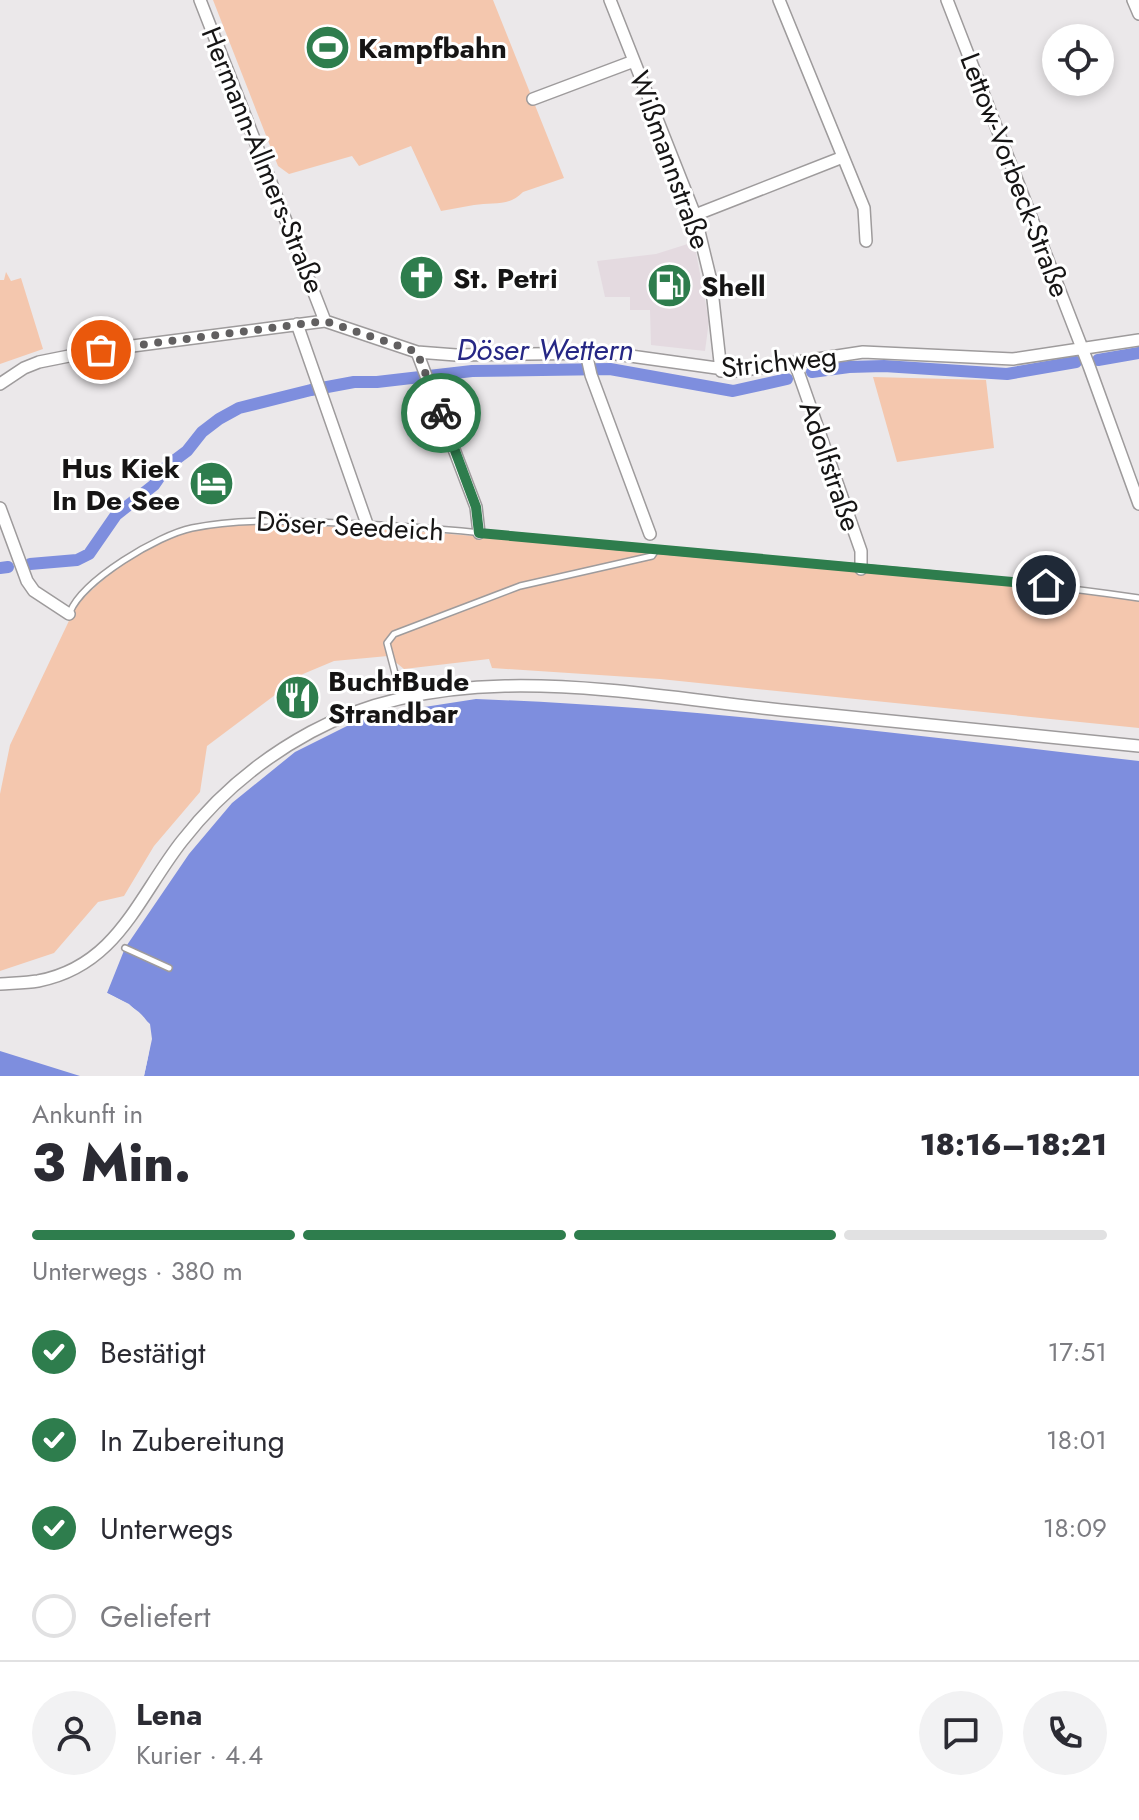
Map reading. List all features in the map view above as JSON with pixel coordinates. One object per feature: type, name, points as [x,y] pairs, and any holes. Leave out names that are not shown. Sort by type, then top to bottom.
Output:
[{"type":"street","name":"Hermann-Allmers-Straße","points":[[200,0],[325,321]]},
{"type":"street","name":"Wißmannstraße","points":[[610,0],[695,215],[711,281],[721,371]]},
{"type":"street","points":[[779,0],[864,208],[866,241]]},
{"type":"street","name":"Lettow-Vorbeck-Straße","points":[[947,0],[1083,349],[1139,504]]},
{"type":"street","points":[[1133,0],[1139,14]]},
{"type":"street","points":[[533,99],[634,61]]},
{"type":"street","points":[[695,215],[843,157]]},
{"type":"street","name":"Strichweg","points":[[0,384],[39,362],[116,347],[325,321],[417,352],[588,364],[636,356],[721,371],[740,371],[863,352],[996,359],[1139,340]]},
{"type":"street","points":[[297,324],[367,524]]},
{"type":"street","points":[[417,352],[476,507],[479,533]]},
{"type":"street","name":"Adolfstraße","points":[[795,363],[861,551],[861,569]]},
{"type":"street","points":[[588,364],[650,534]]},
{"type":"street","points":[[0,508],[27,581],[34,591],[69,614]]},
{"type":"street","points":[[0,984],[37,981],[64,973],[102,951],[123,929],[181,842],[235,785],[267,760],[315,730],[401,696],[434,690],[526,686],[626,693],[1139,746]]},
{"type":"lane","name":"Döser Seedeich","points":[[69,614],[80,594],[150,543],[189,528],[242,521],[367,524],[479,533],[1067,587],[1139,598]]},
{"type":"lane","points":[[401,696],[387,643],[394,634],[520,586],[652,556],[656,550]]},
{"type":"lane","points":[[125,948],[169,968]]},
{"type":"shaded area","points":[[213,0],[493,0],[564,178],[523,192],[506,202],[441,211],[411,146],[359,166],[352,156],[289,174],[278,166]]},
{"type":"shaded area","points":[[694,242],[709,321],[705,351],[651,345],[650,310],[630,310],[630,297],[605,297],[597,261],[656,254]]},
{"type":"shaded area","points":[[6,272],[11,281],[21,278],[43,349],[0,364],[0,280],[4,280]]},
{"type":"shaded area","points":[[873,377],[986,380],[994,448],[897,462]]},
{"type":"shaded area","points":[[243,524],[496,538],[993,584],[1139,601],[1139,728],[660,679],[492,668],[489,659],[404,669],[388,656],[334,661],[303,674],[207,746],[200,792],[154,846],[124,896],[98,902],[54,953],[0,971],[0,794],[10,745],[76,606],[119,568],[156,543],[195,530]]},
{"type":"water","points":[[476,699],[725,716],[1139,761],[1139,1076],[144,1076],[150,1045],[148,1025],[135,1009],[107,993],[125,948],[189,854],[232,803],[295,752],[357,721]]},
{"type":"water","points":[[0,1051],[80,1076],[0,1076]]},
{"type":"pier","points":[[107,993],[129,1004],[150,1024],[152,1039],[144,1076],[140,1076],[148,1039],[146,1026],[126,1007],[106,997]]},
{"type":"waterway","name":"Döser Wettern","points":[[1098,360],[1139,353]]},
{"type":"waterway","name":"Döser Wettern","points":[[812,372],[884,366],[1007,374],[1076,362]]},
{"type":"waterway","name":"Döser Wettern","points":[[30,564],[77,560],[89,554],[116,515],[154,485],[167,466],[219,419],[239,408],[311,390],[354,382],[472,371],[610,369],[733,391],[787,379]]},
{"type":"waterway","name":"Döser Wettern","points":[[0,568],[8,567]]},
{"type":"way so far","points":[[101,350],[325,321],[417,352],[441,413]]},
{"type":"place","name":"Kampfbahn","points":[[327,48]]},
{"type":"place","name":"St. Petri","points":[[422,278]]},
{"type":"place","name":"Shell","points":[[670,286]]},
{"type":"place","name":"Hus Kiek In De See","points":[[211,484]]},
{"type":"place","name":"BuchtBude Strandbar","points":[[297,697]]},
{"type":"route","points":[[441,413],[476,507],[479,533],[1046,585]]}]
